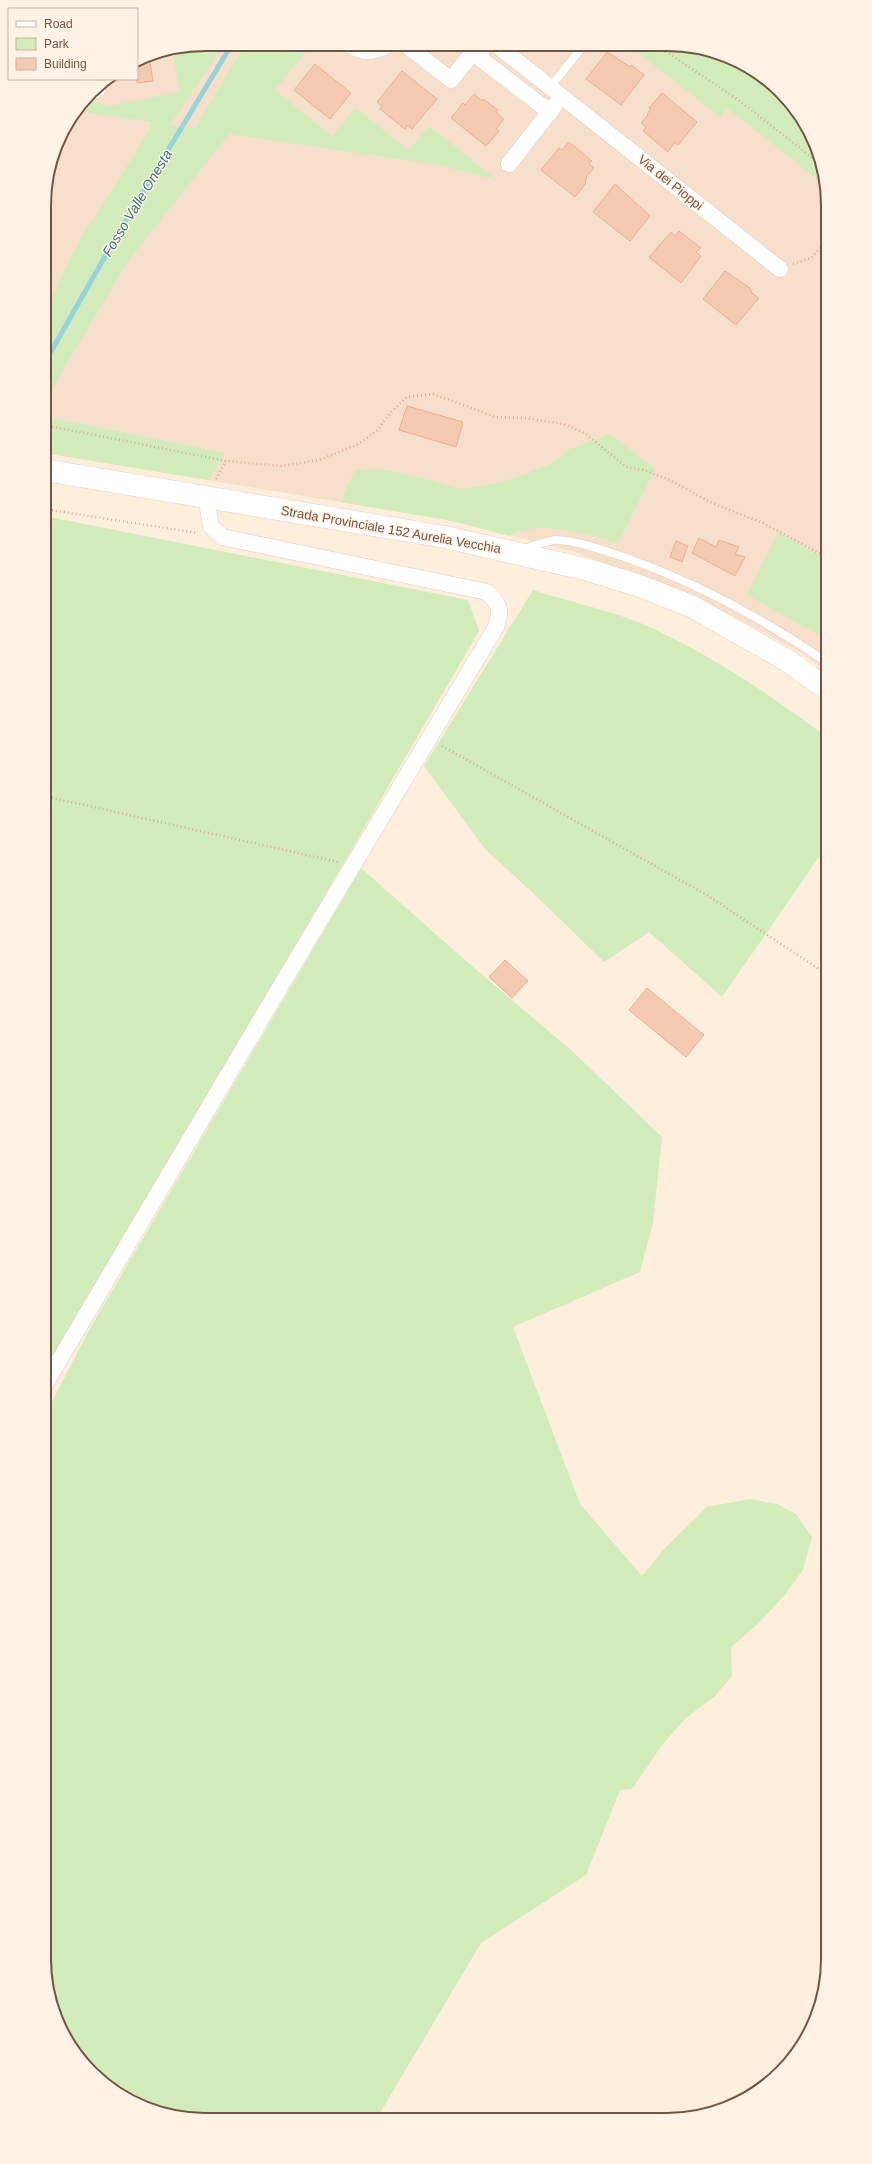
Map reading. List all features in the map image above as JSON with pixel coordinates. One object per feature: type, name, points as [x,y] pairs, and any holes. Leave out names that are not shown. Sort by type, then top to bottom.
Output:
[{"type":"main road","name":"Strada Provinciale 152 Aurelia Vecchia","points":[[51,471],[445,537],[585,569],[640,586],[693,607],[788,660],[821,685]]},
{"type":"street","points":[[414,51],[451,80],[474,51]]},
{"type":"street","points":[[479,51],[482,60],[550,112]]},
{"type":"street","name":"Via dei Pioppi","points":[[505,51],[780,269]]},
{"type":"street","points":[[509,164],[562,95]]},
{"type":"street","points":[[51,1374],[496,627],[500,616],[499,603],[487,592],[222,537],[211,526],[206,497]]},
{"type":"lane","points":[[556,80],[579,51]]},
{"type":"lane","points":[[512,552],[555,540],[587,545],[636,562],[708,591],[783,631],[821,658]]},
{"type":"path","points":[[665,51],[737,99],[814,159]]},
{"type":"path","points":[[780,269],[811,258],[821,247]]},
{"type":"path","points":[[51,427],[226,461],[282,466],[319,460],[357,445],[378,430],[390,413],[407,397],[433,394],[496,417],[524,418],[564,424],[586,434],[626,467],[643,470],[670,480],[712,503],[763,523],[821,554]]},
{"type":"path","points":[[51,510],[222,537]]},
{"type":"path","points":[[429,739],[705,894],[821,970]]},
{"type":"path","points":[[51,798],[338,862],[350,870]]},
{"type":"shaded area","points":[[195,51],[677,51],[707,56],[735,67],[753,77],[769,89],[783,103],[795,119],[813,155],[821,195],[821,668],[798,651],[699,598],[572,551],[448,520],[51,454],[52,185],[59,155],[67,137],[77,119],[89,103],[103,89],[115,80],[138,80],[138,67],[155,59]]},
{"type":"green space","points":[[195,51],[220,51],[170,125],[195,128],[241,51],[306,51],[275,90],[332,136],[355,108],[409,150],[429,126],[497,180],[433,164],[229,134],[129,260],[51,390],[51,302],[53,296],[75,248],[144,139],[152,122],[82,112],[91,101],[111,106],[180,92],[173,54]]},
{"type":"green space","points":[[636,51],[677,51],[707,56],[735,67],[753,77],[769,89],[783,103],[795,119],[813,155],[819,181],[727,108],[720,117]]},
{"type":"green space","points":[[51,417],[225,453],[209,480],[51,454]]},
{"type":"green space","points":[[610,434],[655,469],[618,543],[578,533],[548,528],[534,528],[509,536],[448,520],[340,502],[355,470],[385,470],[419,477],[460,489],[500,483],[551,464],[570,449]]},
{"type":"green space","points":[[51,517],[468,600],[479,631],[51,1365]]},
{"type":"green space","points":[[778,533],[821,556],[821,636],[747,595]]},
{"type":"green space","points":[[533,590],[625,617],[688,646],[736,674],[783,705],[821,733],[821,854],[722,997],[649,932],[604,962],[485,849],[424,766]]},
{"type":"green space","points":[[361,868],[473,967],[571,1050],[662,1137],[653,1223],[640,1272],[513,1327],[580,1504],[642,1576],[664,1549],[707,1507],[750,1499],[777,1504],[796,1514],[812,1537],[803,1570],[783,1597],[758,1624],[731,1647],[732,1676],[715,1696],[686,1718],[662,1745],[632,1789],[620,1790],[586,1875],[481,1943],[380,2113],[195,2113],[155,2105],[119,2087],[103,2075],[89,2061],[77,2045],[59,2009],[51,1969],[51,1403],[89,1330]]},
{"type":"building","points":[[607,52],[630,67],[631,65],[644,75],[621,105],[586,79]]},
{"type":"building","points":[[150,61],[153,81],[137,83],[138,67]]},
{"type":"building","points":[[315,64],[351,93],[330,119],[294,90]]},
{"type":"building","points":[[402,71],[437,99],[412,129],[407,125],[405,129],[380,109],[382,106],[377,102]]},
{"type":"building","points":[[662,93],[697,122],[678,145],[675,142],[668,152],[643,131],[646,127],[641,123],[648,115],[647,114],[651,109],[649,108]]},
{"type":"building","points":[[474,94],[482,101],[483,99],[498,110],[496,112],[504,119],[496,129],[499,131],[486,146],[451,118],[463,103],[465,105]]},
{"type":"building","points":[[569,142],[592,161],[589,164],[594,168],[587,176],[586,183],[575,197],[541,170],[559,148],[562,150]]},
{"type":"building","points":[[615,184],[650,216],[630,241],[593,212]]},
{"type":"building","points":[[679,231],[701,248],[696,252],[701,256],[681,283],[649,257],[671,232],[675,236]]},
{"type":"building","points":[[725,271],[750,288],[752,293],[759,298],[736,325],[703,299]]},
{"type":"building","points":[[407,406],[463,422],[456,447],[399,430]]},
{"type":"building","points":[[699,538],[716,547],[719,540],[739,547],[735,554],[745,557],[735,576],[692,553]]},
{"type":"building","points":[[676,541],[688,546],[682,562],[670,557]]},
{"type":"building","points":[[505,960],[528,981],[512,998],[489,977]]},
{"type":"building","points":[[647,988],[704,1035],[686,1057],[629,1010]]},
{"type":"waterway","name":"Fosso Valle Onesta","points":[[51,352],[124,223],[228,51]]}]
